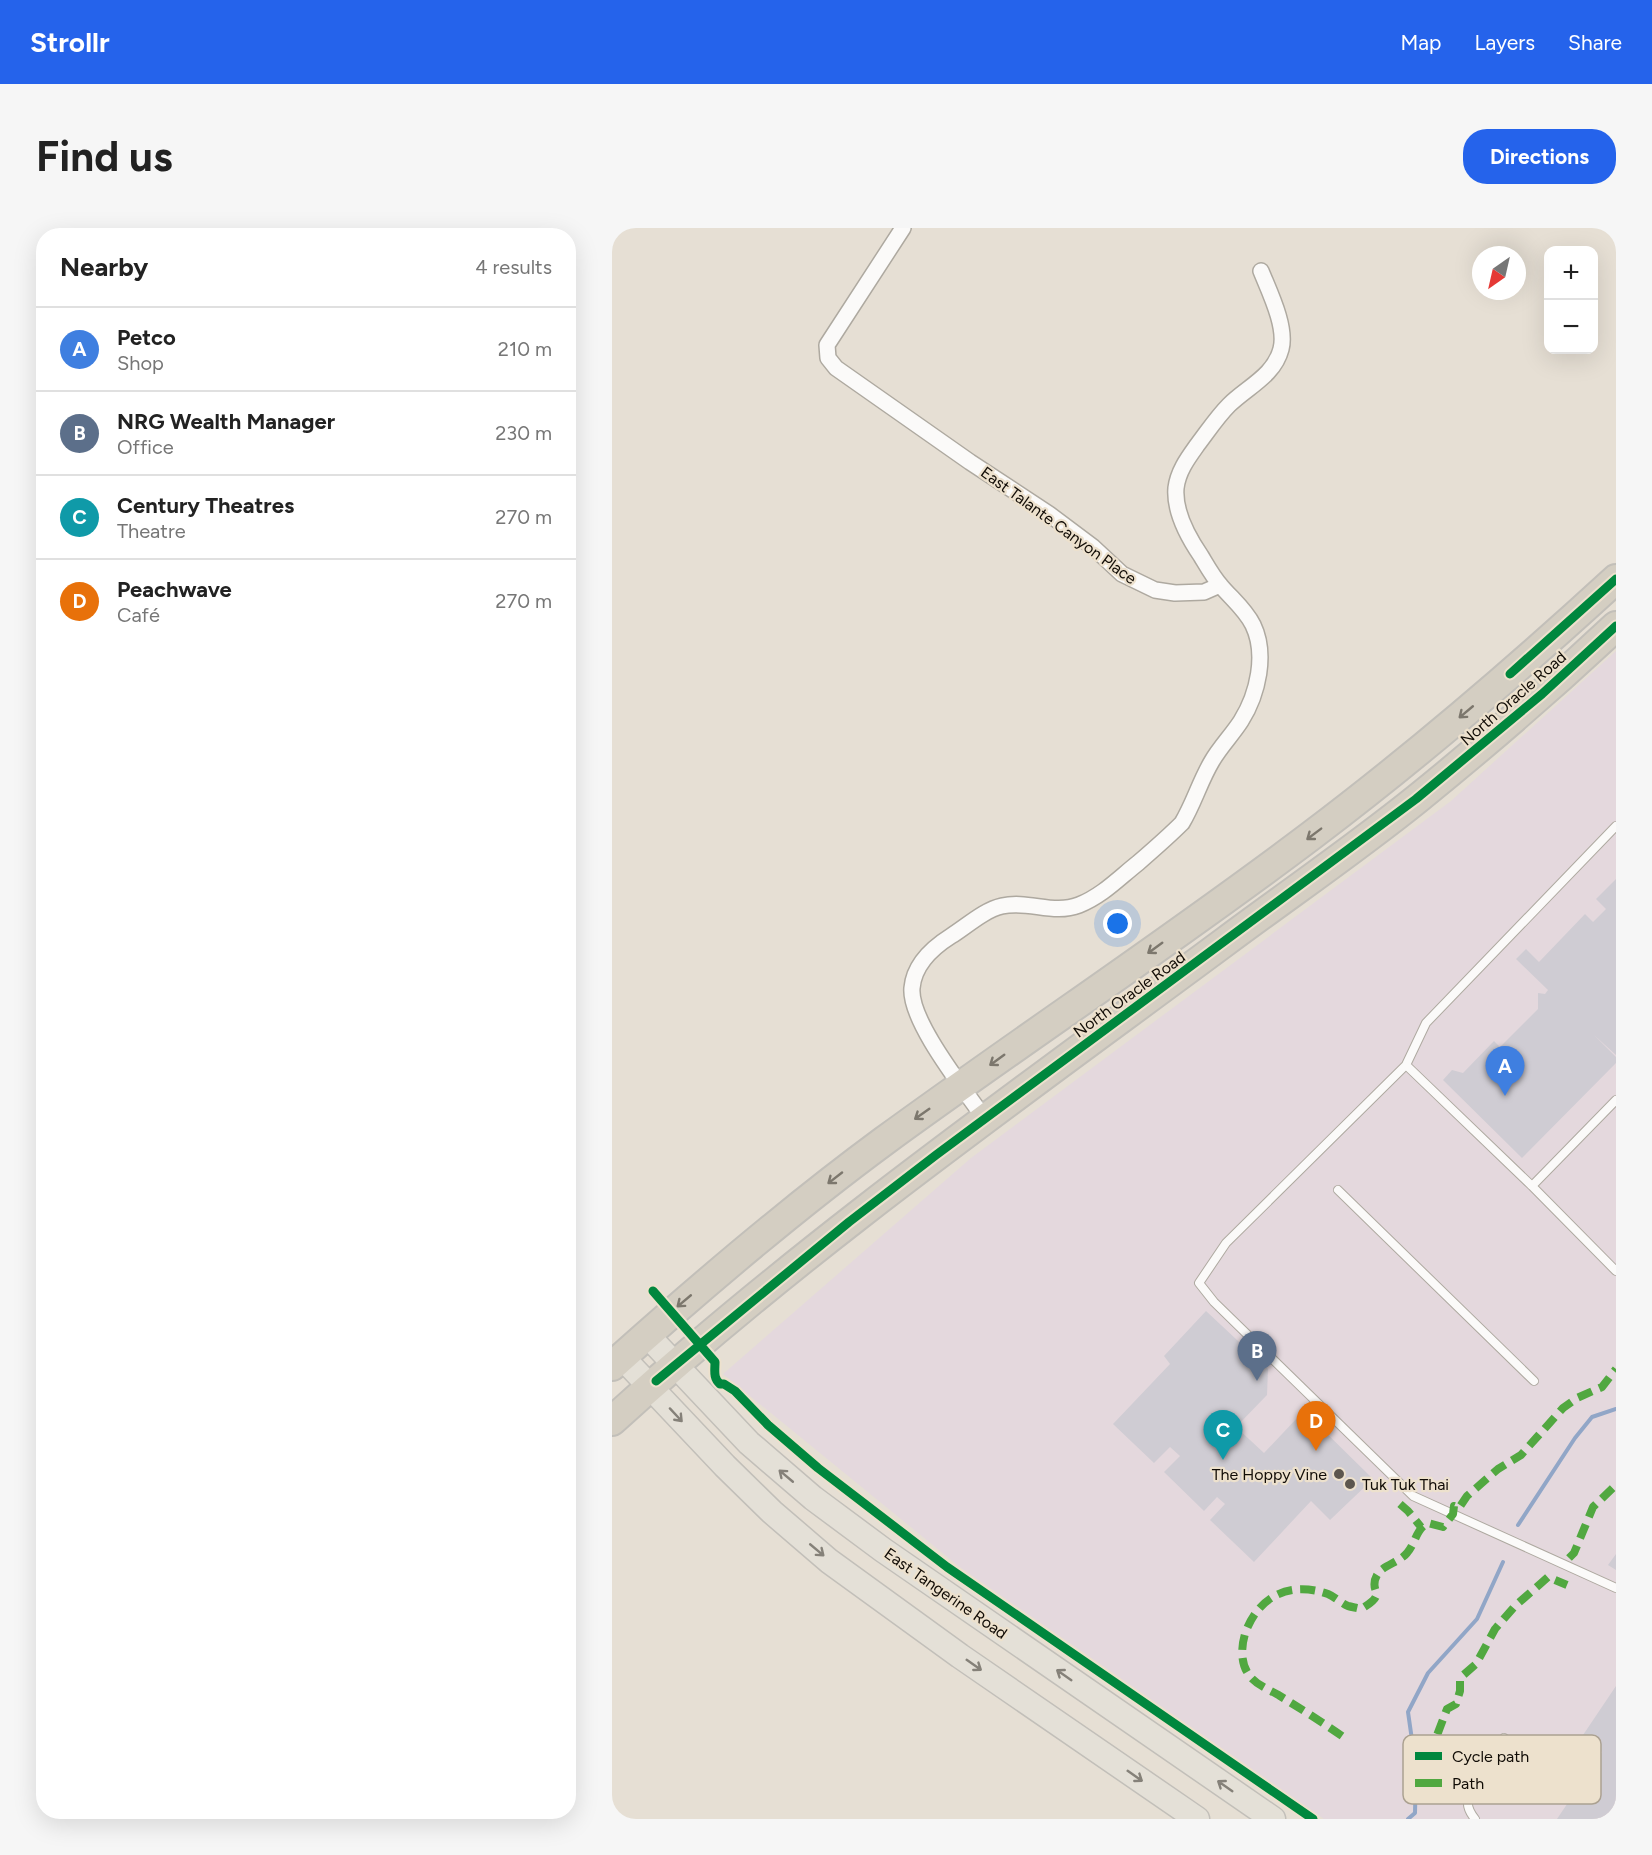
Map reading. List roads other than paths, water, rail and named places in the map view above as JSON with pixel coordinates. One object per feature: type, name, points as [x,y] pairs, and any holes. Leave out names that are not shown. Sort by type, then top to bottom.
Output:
[{"type":"highway","name":"North Oracle Road","points":[[617,1362],[676,1307],[782,1220],[882,1143],[1301,843],[1374,788],[1510,674],[1616,579]]},
{"type":"highway","name":"North Oracle Road","points":[[612,1421],[675,1364],[849,1222],[984,1118],[1416,800],[1542,694],[1616,626]]},
{"type":"main road","name":"East Tangerine Road","points":[[647,1335],[749,1443],[846,1523],[1273,1819]]},
{"type":"main road","points":[[617,1362],[650,1387],[764,1505],[829,1561],[960,1656],[1197,1819]]},
{"type":"street","name":"East Talante Canyon Place","points":[[903,228],[827,345],[828,358],[836,368],[1049,514],[1122,574],[1136,582],[1155,590],[1175,593],[1204,592],[1220,585]]},
{"type":"street","points":[[984,1118],[936,1049],[921,1022],[911,991],[914,975],[919,965],[927,955],[947,939],[995,908],[1017,904],[1052,910],[1064,909],[1092,900],[1182,823],[1212,762],[1241,721],[1250,703],[1258,676],[1259,663],[1254,626],[1244,610],[1220,585],[1187,531],[1180,515],[1176,490],[1183,466],[1219,416],[1231,403],[1266,376],[1282,348],[1282,337],[1274,302],[1261,271]]},
{"type":"lane","points":[[1616,826],[1426,1023],[1406,1065],[1226,1243],[1199,1283],[1214,1302],[1413,1496],[1616,1588]]},
{"type":"lane","points":[[1406,1065],[1532,1186],[1616,1271]]},
{"type":"lane","points":[[1532,1186],[1616,1100]]},
{"type":"lane","points":[[1338,1190],[1534,1381]]},
{"type":"lane","points":[[1467,1804],[1475,1819]]},
{"type":"waterway","points":[[1518,1525],[1575,1438],[1592,1417],[1616,1409]]},
{"type":"waterway","points":[[1411,1735],[1408,1712],[1428,1673],[1477,1619],[1503,1562]]},
{"type":"waterway","points":[[1408,1819],[1415,1813],[1415,1804]]},
{"type":"place","name":"Petco","points":[[1505,1096]]},
{"type":"place","name":"NRG Wealth Manager","points":[[1257,1381]]},
{"type":"place","name":"Peachwave","points":[[1316,1451]]},
{"type":"place","name":"Century Theatres","points":[[1223,1460]]},
{"type":"place","name":"The Hoppy Vine","points":[[1339,1474]]},
{"type":"place","name":"Tuk Tuk Thai","points":[[1350,1484]]}]
